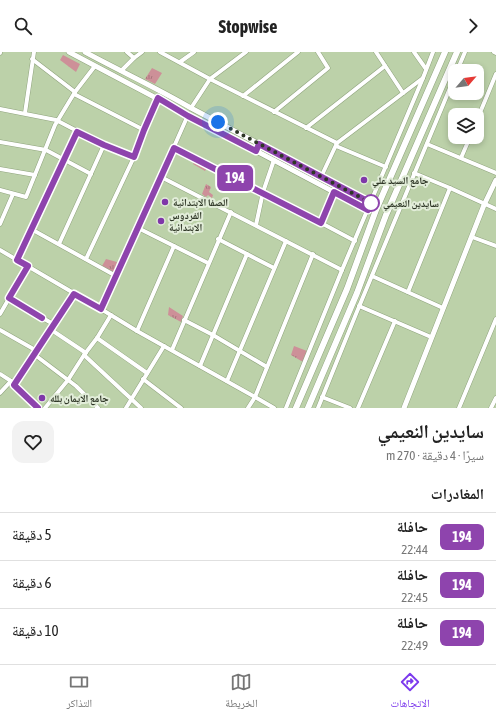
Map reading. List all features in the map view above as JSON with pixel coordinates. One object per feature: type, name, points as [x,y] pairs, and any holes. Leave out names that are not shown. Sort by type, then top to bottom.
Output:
[{"type":"main road","points":[[296,408],[347,289],[376,210],[445,52]]},
{"type":"main road","points":[[308,408],[357,293],[386,215],[457,52]]},
{"type":"main road","points":[[431,85],[432,89],[436,91],[441,89]]},
{"type":"street","points":[[25,114],[34,52]]},
{"type":"street","points":[[69,52],[368,210]]},
{"type":"street","points":[[85,52],[371,203]]},
{"type":"street","points":[[127,52],[134,58]]},
{"type":"street","points":[[121,71],[142,52]]},
{"type":"street","points":[[160,52],[336,144],[386,167]]},
{"type":"street","points":[[180,62],[194,52]]},
{"type":"street","points":[[192,108],[210,79],[246,52]]},
{"type":"street","points":[[243,96],[298,52]]},
{"type":"street","points":[[274,112],[328,68],[318,52]]},
{"type":"street","points":[[376,52],[403,92]]},
{"type":"street","points":[[414,52],[426,69]]},
{"type":"street","points":[[286,408],[433,52]]},
{"type":"street","points":[[460,64],[465,52]]},
{"type":"street","points":[[32,59],[75,93],[144,130]]},
{"type":"street","points":[[105,71],[109,65]]},
{"type":"street","points":[[0,190],[26,197],[58,121],[75,93],[95,66]]},
{"type":"street","points":[[306,128],[385,66]]},
{"type":"street","points":[[482,108],[496,74]]},
{"type":"street","points":[[321,177],[336,144],[423,78]]},
{"type":"street","points":[[318,408],[448,93]]},
{"type":"street","points":[[86,259],[134,157],[158,98]]},
{"type":"street","points":[[0,109],[56,120],[104,145],[134,157]]},
{"type":"street","points":[[101,309],[188,116]]},
{"type":"street","points":[[17,260],[77,132]]},
{"type":"street","points":[[0,142],[46,150],[91,174]]},
{"type":"street","points":[[256,151],[259,144]]},
{"type":"street","points":[[427,144],[496,173]]},
{"type":"street","points":[[461,158],[467,144]]},
{"type":"street","points":[[59,244],[104,145]]},
{"type":"street","points":[[174,148],[263,192],[355,241]]},
{"type":"street","points":[[256,225],[263,192],[274,160]]},
{"type":"street","points":[[0,169],[35,175]]},
{"type":"street","points":[[414,173],[496,210]]},
{"type":"street","points":[[161,177],[342,270]]},
{"type":"street","points":[[404,408],[484,205],[496,180]]},
{"type":"street","points":[[408,292],[450,188]]},
{"type":"street","points":[[321,223],[334,192]]},
{"type":"street","points":[[0,224],[13,194]]},
{"type":"street","points":[[172,350],[230,212]]},
{"type":"street","points":[[138,228],[208,263]]},
{"type":"street","points":[[31,229],[116,276]]},
{"type":"street","points":[[472,237],[496,246]]},
{"type":"street","points":[[218,240],[274,268]]},
{"type":"street","points":[[227,381],[286,241]]},
{"type":"street","points":[[137,331],[174,246]]},
{"type":"street","points":[[0,250],[137,331],[274,408]]},
{"type":"street","points":[[200,366],[247,254]]},
{"type":"street","points":[[248,408],[255,397],[268,367],[313,254]]},
{"type":"street","points":[[0,314],[28,266]]},
{"type":"street","points":[[372,276],[443,308]]},
{"type":"street","points":[[14,385],[74,294]]},
{"type":"street","points":[[9,298],[53,324]]},
{"type":"street","points":[[359,306],[431,337]]},
{"type":"street","points":[[45,408],[68,380],[111,315]]},
{"type":"street","points":[[459,408],[496,319]]},
{"type":"street","points":[[184,320],[268,367]]},
{"type":"street","points":[[358,408],[395,321]]},
{"type":"street","points":[[50,329],[85,354],[141,408]]},
{"type":"street","points":[[0,330],[36,353],[76,386],[96,407]]},
{"type":"street","points":[[97,338],[147,373]]},
{"type":"street","points":[[126,408],[164,346]]},
{"type":"street","points":[[328,362],[335,366]]},
{"type":"street","points":[[0,374],[11,381],[38,408]]},
{"type":"street","points":[[143,379],[181,408]]},
{"type":"street","points":[[0,393],[11,381]]},
{"type":"street","points":[[322,397],[350,408]]},
{"type":"street","points":[[491,408],[496,398]]},
{"type":"green space","points":[[63,55],[80,64],[76,72],[60,60]]},
{"type":"green space","points":[[152,68],[162,73],[155,84],[145,79]]},
{"type":"green space","points":[[196,160],[208,166],[205,171],[193,164]]},
{"type":"green space","points":[[206,184],[211,187],[209,192],[213,195],[212,198],[208,195],[206,197],[202,194]]},
{"type":"green space","points":[[106,259],[117,262],[114,272],[102,266]]},
{"type":"green space","points":[[169,307],[183,316],[181,322],[168,315]]},
{"type":"green space","points":[[294,346],[307,351],[303,362],[291,355]]},
{"type":"bus line","name":"194","points":[[38,408],[14,385],[74,294],[101,309],[174,148],[263,192],[321,223],[334,192],[368,210],[371,203],[259,144],[256,151],[188,116],[158,98],[134,157],[77,132],[17,260],[28,266],[9,298],[42,318]]},
{"type":"place","name":"جامع السيد علي","points":[[364,180]]},
{"type":"place","name":"الصفا الابتدائية","points":[[165,202]]},
{"type":"place","name":"سايدين النعيمي","points":[[371,203]]},
{"type":"place","name":"الفردوس الابتدائية","points":[[161,221]]},
{"type":"place","name":"جامع الايمان بلله","points":[[42,398]]},
{"type":"route","points":[[218,122],[371,203]]}]
